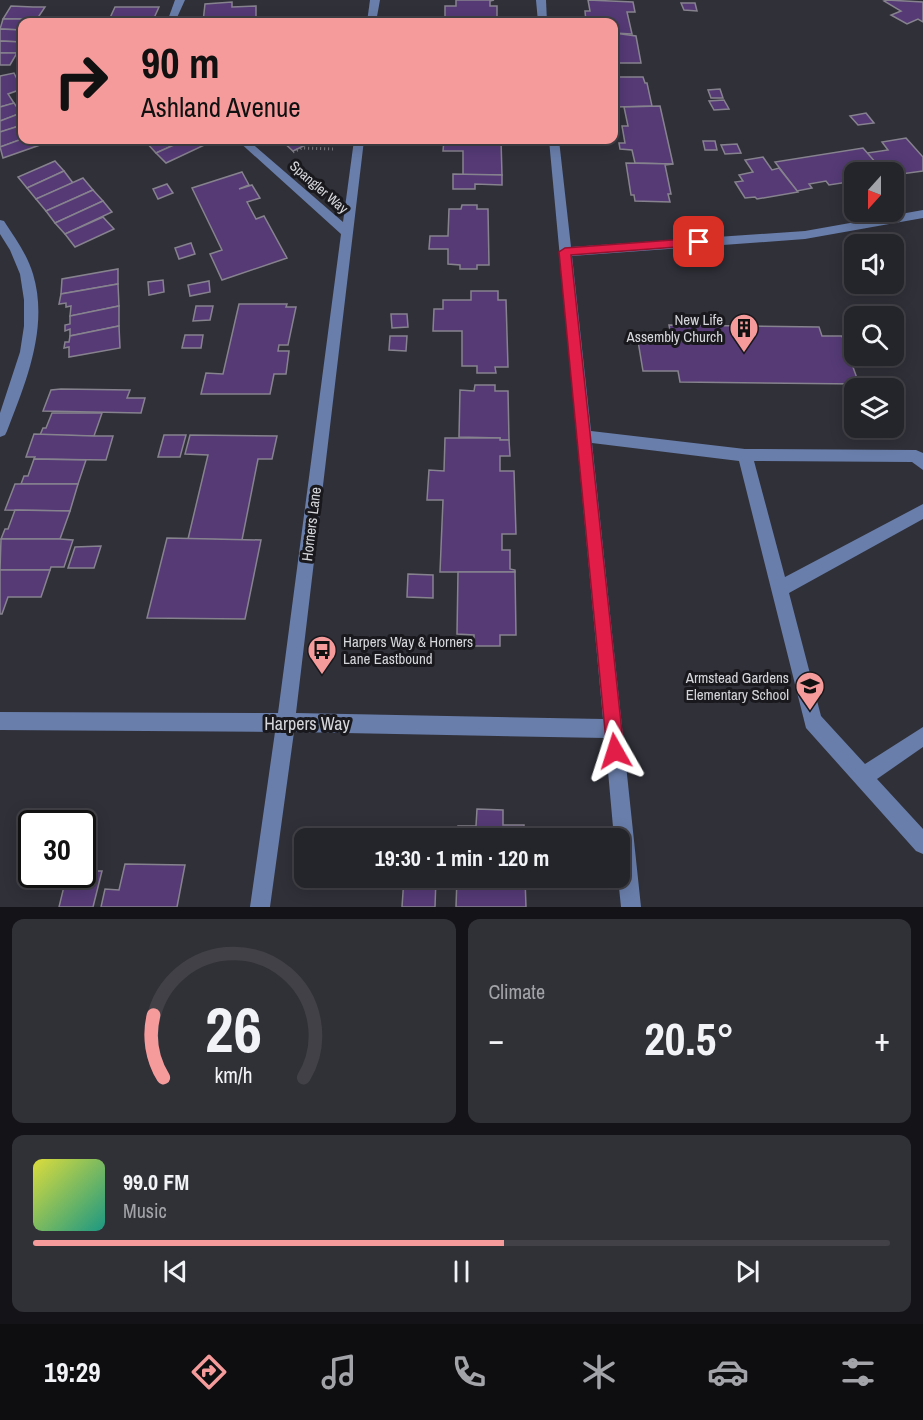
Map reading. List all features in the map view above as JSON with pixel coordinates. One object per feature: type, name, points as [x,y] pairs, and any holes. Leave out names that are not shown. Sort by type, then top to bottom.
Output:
[{"type":"street","points":[[173,18],[180,0]]},
{"type":"street","points":[[373,18],[375,0]]},
{"type":"street","points":[[541,0],[543,18]]},
{"type":"street","name":"Spangler Way","points":[[247,144],[348,233]]},
{"type":"street","name":"Horners Lane","points":[[260,907],[286,723],[359,144]]},
{"type":"street","points":[[554,144],[631,907]]},
{"type":"street","points":[[565,252],[805,235],[923,214]]},
{"type":"street","points":[[0,224],[22,257],[33,306],[16,390],[0,431]]},
{"type":"street","points":[[583,436],[746,455],[916,456],[923,464]]},
{"type":"street","points":[[746,455],[813,721],[923,844]]},
{"type":"street","points":[[779,589],[923,511]]},
{"type":"street","name":"Harpers Way","points":[[0,721],[360,723],[613,729]]},
{"type":"street","points":[[863,777],[923,736]]},
{"type":"path","points":[[269,163],[302,148],[340,149]]},
{"type":"building","points":[[456,0],[494,0],[490,1],[490,6],[497,6],[497,17],[445,17],[445,6],[456,6]]},
{"type":"building","points":[[588,0],[633,2],[635,12],[627,12],[632,34],[618,33],[618,18],[586,18],[585,11],[590,11]]},
{"type":"building","points":[[884,1],[923,2],[923,22],[918,19],[907,24],[891,15],[901,11]]},
{"type":"building","points":[[232,2],[232,7],[256,6],[256,18],[203,18],[205,4]]},
{"type":"building","points":[[681,3],[695,3],[697,11],[684,10]]},
{"type":"building","points":[[11,6],[45,7],[38,18],[3,19]]},
{"type":"building","points":[[115,7],[159,7],[154,18],[110,18]]},
{"type":"building","points":[[465,17],[497,17],[497,18]]},
{"type":"building","points":[[3,19],[18,19],[18,30],[0,29]]},
{"type":"building","points":[[0,29],[18,30],[18,42],[0,41]]},
{"type":"building","points":[[618,34],[636,36],[641,63],[618,63]]},
{"type":"building","points":[[0,41],[18,42],[17,53],[0,53]]},
{"type":"building","points":[[0,53],[17,53],[10,65],[0,65]]},
{"type":"building","points":[[14,73],[18,81],[18,90],[8,94],[14,103],[0,107],[0,76]]},
{"type":"building","points":[[618,77],[643,77],[647,83],[652,106],[618,107]]},
{"type":"building","points":[[720,89],[723,98],[711,98],[708,90]]},
{"type":"building","points":[[724,100],[729,109],[714,110],[709,101]]},
{"type":"building","points":[[14,103],[18,109],[18,114],[0,121],[0,107]]},
{"type":"building","points":[[660,106],[673,164],[635,163],[632,150],[620,149],[619,143],[625,143],[622,126],[628,126],[624,107]]},
{"type":"building","points":[[866,113],[874,123],[858,125],[850,116]]},
{"type":"building","points":[[18,114],[18,126],[0,132],[0,121]]},
{"type":"building","points":[[18,126],[18,140],[0,147],[0,132]]},
{"type":"building","points":[[906,138],[923,157],[923,171],[904,174],[904,162],[875,162],[867,153],[888,150],[882,142]]},
{"type":"building","points":[[18,140],[18,144],[40,145],[3,158],[0,147]]},
{"type":"building","points":[[703,141],[715,141],[717,150],[705,150]]},
{"type":"building","points":[[148,144],[176,144],[156,153]]},
{"type":"building","points":[[176,144],[207,144],[166,163],[156,153]]},
{"type":"building","points":[[285,144],[308,144],[293,151]]},
{"type":"building","points":[[444,144],[501,144],[502,175],[463,175],[463,151],[443,151]]},
{"type":"building","points":[[737,144],[741,153],[725,154],[721,145]]},
{"type":"building","points":[[863,148],[875,162],[844,162],[844,183],[829,185],[826,181],[809,184],[812,188],[797,191],[775,162]]},
{"type":"building","points":[[763,157],[772,170],[779,168],[798,192],[757,199],[755,197],[745,198],[735,182],[743,181],[739,175],[753,172],[745,160]]},
{"type":"building","points":[[55,161],[64,171],[27,188],[18,177]]},
{"type":"building","points":[[626,163],[673,164],[665,165],[671,194],[668,194],[670,202],[635,201],[634,195],[631,195]]},
{"type":"building","points":[[64,171],[73,183],[36,199],[27,188]]},
{"type":"building","points":[[242,172],[249,185],[239,189],[252,185],[260,198],[247,202],[256,219],[264,216],[287,258],[222,280],[210,254],[222,250],[192,188]]},
{"type":"building","points":[[453,174],[502,175],[502,185],[475,184],[475,189],[453,189]]},
{"type":"building","points":[[83,178],[93,190],[46,211],[36,199]]},
{"type":"building","points":[[167,184],[173,193],[158,199],[153,189]]},
{"type":"building","points":[[93,190],[103,201],[55,223],[46,211]]},
{"type":"building","points":[[103,201],[112,212],[65,234],[55,223]]},
{"type":"building","points":[[462,205],[477,205],[477,209],[488,209],[489,265],[477,265],[477,269],[460,269],[460,265],[448,264],[448,249],[429,249],[430,236],[448,236],[449,209],[461,209]]},
{"type":"building","points":[[103,217],[114,229],[75,247],[65,234]]},
{"type":"building","points":[[191,243],[195,254],[179,259],[175,248]]},
{"type":"building","points":[[118,269],[118,284],[61,294],[62,279]]},
{"type":"building","points":[[163,280],[164,292],[149,295],[148,282]]},
{"type":"building","points":[[209,281],[210,292],[190,296],[188,285]]},
{"type":"building","points":[[118,284],[119,306],[70,316],[71,306],[66,307],[66,303],[59,304],[61,294]]},
{"type":"building","points":[[471,291],[498,291],[498,300],[506,300],[508,367],[495,367],[496,373],[477,373],[477,366],[462,366],[462,331],[433,331],[434,309],[443,309],[443,300],[471,300]]},
{"type":"building","points":[[239,304],[287,304],[286,307],[296,307],[288,345],[279,345],[278,351],[289,351],[286,374],[274,374],[270,394],[201,394],[206,373],[223,374]]},
{"type":"building","points":[[119,306],[119,326],[70,336],[70,329],[65,331],[65,325],[70,324],[70,316]]},
{"type":"building","points":[[196,306],[213,306],[210,320],[193,321]]},
{"type":"building","points":[[391,314],[407,314],[408,327],[392,328]]},
{"type":"building","name":"New Life Assembly Church","points":[[669,325],[819,327],[822,336],[842,336],[844,366],[853,366],[857,378],[844,378],[844,384],[680,382],[678,371],[643,371],[637,335],[671,336]]},
{"type":"building","points":[[119,326],[120,348],[69,357],[69,347],[64,348],[70,336]]},
{"type":"building","points":[[185,335],[203,335],[201,348],[182,348]]},
{"type":"building","points":[[390,336],[407,336],[406,351],[389,350]]},
{"type":"building","points":[[475,385],[495,385],[495,391],[508,391],[509,440],[459,437],[460,390],[474,391]]},
{"type":"building","points":[[51,390],[130,390],[127,398],[145,398],[141,413],[43,411]]},
{"type":"building","points":[[52,413],[102,413],[94,436],[40,435],[43,428],[46,428]]},
{"type":"building","points":[[34,434],[113,436],[106,460],[34,459],[35,457],[26,457]]},
{"type":"building","points":[[164,435],[186,435],[180,457],[158,457]]},
{"type":"building","points":[[190,435],[277,436],[272,459],[258,459],[242,540],[188,539],[208,455],[185,454]]},
{"type":"building","points":[[445,438],[509,440],[510,456],[500,456],[500,471],[514,471],[516,534],[502,534],[502,550],[510,550],[510,569],[515,572],[440,572],[443,500],[427,500],[429,470],[444,471]]},
{"type":"building","points":[[34,459],[86,460],[78,484],[21,484],[24,476],[28,476]]},
{"type":"building","points":[[15,484],[78,484],[70,511],[5,510]]},
{"type":"building","points":[[15,510],[70,511],[60,539],[1,539],[5,529],[8,529]]},
{"type":"building","points":[[167,538],[261,540],[245,619],[147,618]]},
{"type":"building","points":[[1,539],[73,540],[64,567],[51,567],[50,570],[0,570]]},
{"type":"building","points":[[101,546],[94,568],[68,568],[75,547]]},
{"type":"building","points":[[0,570],[50,570],[41,597],[8,597],[2,614],[0,614]]},
{"type":"building","points":[[458,572],[515,572],[516,635],[500,635],[500,646],[474,646],[474,635],[457,634]]},
{"type":"building","points":[[408,574],[433,575],[433,598],[407,597]]},
{"type":"building","points":[[477,809],[503,810],[503,825],[524,825],[524,828],[458,828],[458,826],[476,826]]},
{"type":"building","points":[[125,864],[185,865],[177,907],[101,907],[105,889],[119,890]]},
{"type":"building","points":[[96,871],[102,871],[93,907],[59,907],[64,888],[96,888]]},
{"type":"building","points":[[403,888],[436,888],[435,907],[402,907]]},
{"type":"building","points":[[457,888],[525,888],[526,907],[456,907]]},
{"type":"place","name":"New Life Assembly Church","points":[[744,354]]},
{"type":"place","name":"Harpers Way & Horners Lane Eastbound","points":[[322,676]]},
{"type":"place","name":"Armstead Gardens Elementary School","points":[[810,712]]},
{"type":"route","points":[[615,751],[565,252],[699,242]]}]
